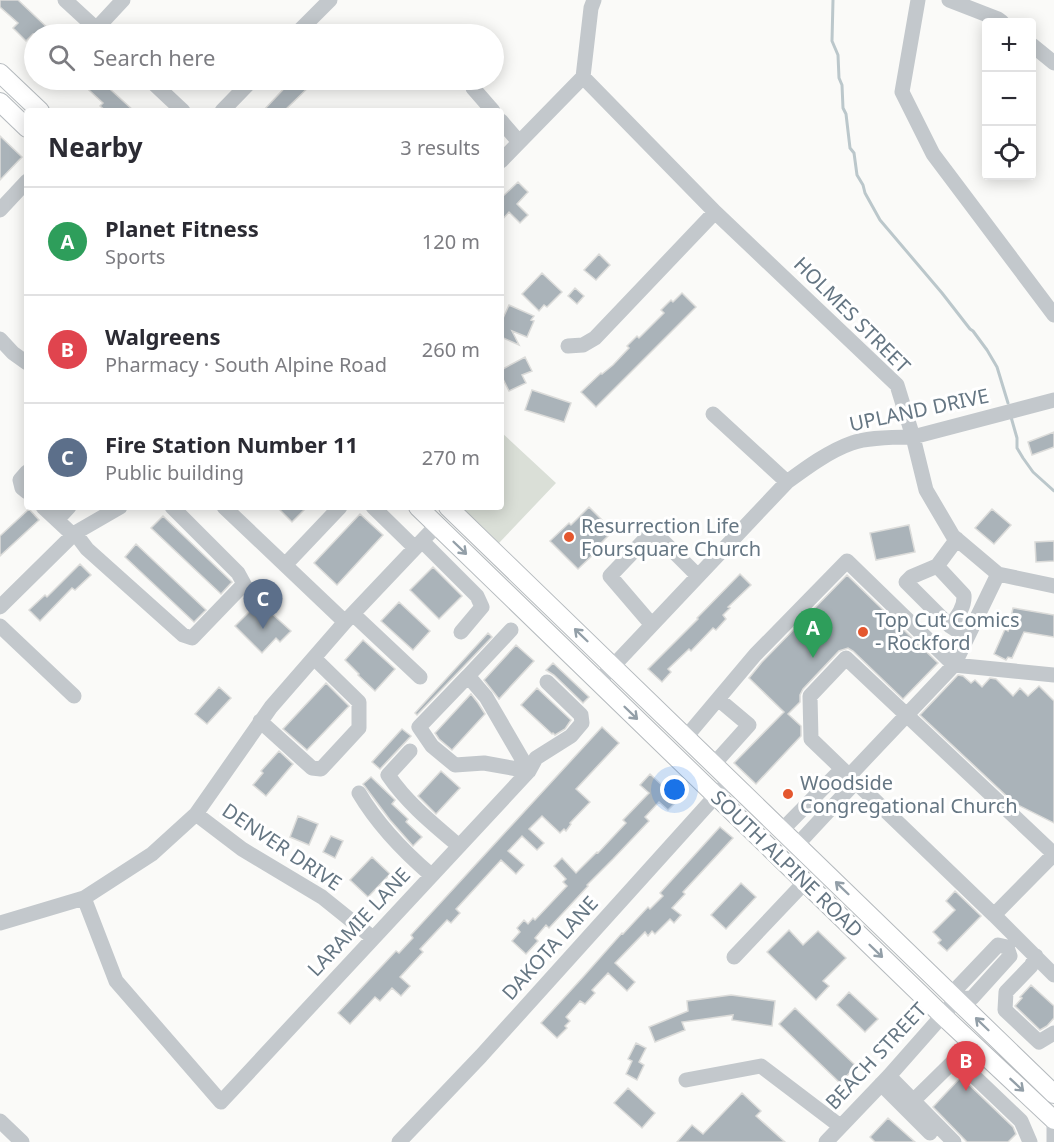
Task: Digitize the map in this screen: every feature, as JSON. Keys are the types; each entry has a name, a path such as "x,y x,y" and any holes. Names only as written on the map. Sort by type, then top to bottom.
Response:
{"main road":[{"path":"0,73 37,108"},
{"path":"0,102 24,125"},
{"name":"SOUTH ALPINE ROAD","path":"421,510 942,1015 1054,1120"},
{"name":"SOUTH ALPINE ROAD","path":"451,510 1054,1094"}],"street":[{"path":"65,0 90,24"},
{"path":"105,24 123,0"},
{"path":"306,24 330,0"},
{"path":"504,158 583,77 591,8 594,0"},
{"path":"918,0 902,92 933,154 1054,315"},
{"path":"949,0 995,18"},
{"path":"1036,48 1054,63"},
{"name":"HOLMES STREET","path":"583,77 716,212 897,385 926,490 953,536 998,574 1054,586"},
{"path":"161,90 180,108"},
{"path":"225,108 242,90"},
{"path":"475,90 490,108"},
{"path":"504,124 519,142"},
{"path":"0,209 24,184"},
{"path":"568,346 583,345 595,338 716,212"},
{"path":"0,339 24,361"},
{"name":"UPLAND DRIVE","path":"598,682 787,482 818,460 853,443 890,437 913,437 1054,400"},
{"path":"713,414 787,482"},
{"path":"24,475 20,480 24,490"},
{"path":"46,510 183,636 192,638 244,584 238,573 175,510"},
{"path":"57,520 66,510"},
{"path":"0,607 74,534 115,510"},
{"path":"227,510 285,565 420,677"},
{"path":"285,565 337,510"},
{"path":"377,510 477,596 482,607 461,632"},
{"path":"0,923 84,898 152,854 196,814 271,706 349,618 437,525"},
{"path":"652,625 610,576 653,531 698,576"},
{"path":"957,539 937,566 911,577 906,582 950,626 967,637"},
{"path":"686,737 755,656 847,561 954,665 1054,675"},
{"path":"937,566 964,595 965,600 959,614 950,626"},
{"path":"797,845 850,788 849,776 954,665 998,574"},
{"path":"0,626 74,696"},
{"path":"511,630 419,727 432,746 455,765 484,763 529,771"},
{"path":"260,721 312,768 321,769 359,728 359,702 314,658"},
{"path":"994,915 1054,854 846,658 810,696 811,739 994,915 1011,942 1035,956 1054,975"},
{"path":"468,676 486,697 529,771"},
{"name":"LARAMIE LANE","path":"84,898 116,981 221,1102 529,771 536,758 571,736 582,723 581,715 547,682"},
{"path":"714,764 749,725 718,699"},
{"path":"410,751 388,775 416,809 459,846"},
{"path":"782,830 836,775 849,776"},
{"name":"DAKOTA LANE","path":"399,1142 481,1056 730,780"},
{"path":"358,793 395,842 431,875"},
{"name":"DENVER DRIVE","path":"196,814 243,849 322,897 373,938"},
{"path":"734,957 805,882"},
{"path":"957,999 972,998 1010,956 1011,942"},
{"path":"1035,956 1031,966 1006,992 1005,1010 1039,1042 1054,1033"},
{"name":"BEACH STREET","path":"826,1142 957,999"},
{"path":"913,1101 972,1043"},
{"path":"956,1059 1021,1121 1030,1142"},
{"path":"686,1080 761,1066 840,1126"},
{"path":"885,1080 913,1101 954,1142"},
{"path":"885,1080 939,1142"},
{"path":"1054,1120 1054,1142"},
{"path":"0,1121 22,1142"}],"shaded area":[{"path":"504,435 556,483 499,543 465,510 504,510"}],"building":[{"path":"0,0 18,0 43,24 24,24 24,39 13,28 18,23 0,7"},
{"path":"89,90 111,90 131,108 102,108 100,106 103,103"},
{"path":"283,90 306,90 287,108 266,108"},
{"path":"0,136 22,157 0,180"},
{"path":"518,182 528,192 517,204 528,215 520,223 509,212 504,218 504,195"},
{"path":"599,254 610,265 596,280 584,270"},
{"path":"542,273 562,292 547,307 544,305 539,311 522,294"},
{"path":"575,288 584,296 577,304 568,296"},
{"path":"682,293 696,307 596,407 581,392 613,365 629,348 627,346 637,336 639,338 664,313 661,310"},
{"path":"509,305 534,316 527,337 512,331 519,345 504,338 504,316"},
{"path":"525,357 532,371 522,375 526,383 509,391 504,381 504,368"},
{"path":"532,390 571,403 564,422 525,410"},
{"path":"1054,432 1054,447 1032,455 1028,442"},
{"name":"Resurrection Life Foursquare Church","path":"589,507 613,531 578,569 550,541"},
{"path":"992,509 1011,525 994,544 975,528"},
{"path":"28,510 39,520 0,556 0,536"},
{"path":"280,510 304,510 292,522"},
{"path":"360,514 383,535 337,585 314,563"},
{"path":"163,516 232,582 221,594 151,528"},
{"path":"909,525 915,552 876,560 870,533"},
{"path":"1054,541 1054,561 1036,562 1035,542"},
{"path":"136,544 206,610 194,622 125,557"},
{"path":"80,564 91,575 75,590 72,588 40,621 29,610 45,595 47,597"},
{"path":"433,567 462,596 439,619 410,590"},
{"path":"740,574 751,585 728,607 730,608 723,615 726,619 716,630 713,628 691,651 689,649 668,669 671,672 662,682 648,669"},
{"path":"847,575 938,663 903,699 853,651 848,648 839,651 803,689 800,702 788,714 801,726 801,736 756,784 734,763 784,712 749,678"},
{"path":"259,602 291,631 280,642 276,638 262,653 235,626"},
{"path":"399,602 430,631 413,650 381,621"},
{"path":"1013,608 1054,615 1054,637 1024,632 1012,658 1008,657 1006,660 994,654 1005,629 1008,631"},
{"path":"488,633 492,637 417,715 415,713"},
{"path":"363,640 395,669 375,691 345,660"},
{"path":"516,645 534,661 499,699 484,680"},
{"path":"553,663 589,697 583,703 546,670"},
{"path":"958,675 971,683 975,680 982,687 990,678 996,679 1013,696 1020,688 1028,696 1039,686 1054,701 1054,823 1014,803 920,715"},
{"path":"326,683 349,706 307,750 283,729"},
{"path":"219,687 231,698 207,724 195,714"},
{"path":"537,688 571,720 565,729 555,735 521,705"},
{"path":"471,694 485,714 452,750 435,733"},
{"path":"602,727 619,743 576,789 590,802 570,823 566,831 564,829 560,833 542,816 529,829 544,843 537,850 522,836 508,851 524,865 516,874 501,860 456,909 460,913 451,923 447,920 420,949 423,952 400,977 410,986 401,996 392,988 380,1001 375,997 350,1024 338,1013 396,951 399,953 413,938 411,935"},
{"path":"402,729 411,736 380,769 372,762"},
{"path":"279,751 293,764 266,796 253,785 263,773 261,771"},
{"path":"441,771 460,788 436,814 418,796"},
{"path":"650,774 678,800 668,810 659,802 645,817 649,821 549,928 546,925 535,938 538,941 526,954 512,941 520,932 517,928 524,920 528,924 533,918 535,920 567,886 563,882 566,879 554,866 562,858 576,873 598,853 626,823 623,820 649,793 640,785"},
{"path":"371,777 395,800 392,804 422,837 413,846 363,784"},
{"path":"298,816 318,824 309,845 290,837"},
{"path":"720,827 733,838 683,892 685,894 672,908 681,915 674,923 670,919 655,934 652,931 648,936 645,932 615,963 635,982 627,991 608,973 592,990 595,993 585,1004 580,1001 566,1017 570,1021 565,1026 567,1028 557,1038 541,1023 622,933 648,907 650,909 663,896 660,893"},
{"path":"331,836 343,841 335,858 323,852"},
{"path":"372,857 390,874 368,897 350,880"},
{"path":"741,883 756,897 726,929 711,915"},
{"path":"955,891 981,916 947,951 938,943 941,940 933,932 955,910 946,901"},
{"path":"789,930 803,945 818,931 846,958 823,981 829,986 816,1000 767,952"},
{"path":"1031,985 1054,1006 1054,1018 1040,1030 1015,1006"},
{"path":"849,992 878,1019 865,1032 837,1005"},
{"path":"731,995 775,1001 772,1026 732,1020 733,1015 682,1022 685,1030 655,1042 649,1027 688,1011 687,1001"},
{"path":"795,1008 856,1066 840,1083 779,1024"},
{"path":"636,1043 646,1048 639,1062 644,1065 637,1080 626,1074 632,1061 628,1059"},
{"path":"961,1077 1013,1127 1016,1134 1008,1142 967,1142 933,1107"},
{"path":"628,1088 655,1113 642,1128 614,1103"},
{"path":"742,1093 761,1111 756,1116 785,1142 677,1142 692,1125 703,1134"},
{"path":"888,1118 915,1142 875,1142 870,1137"}],"waterway":[{"path":"833,0 832,41 838,55 843,108 857,175 880,220 987,350 997,367 1008,403"},
{"path":"1011,417 1017,438 1017,448 1033,472 1054,491"}],"place":[{"name":"Resurrection Life Foursquare Church","path":"569,537"},
{"name":"Fire Station Number 11","path":"263,629"},
{"name":"Top Cut Comics - Rockford","path":"863,632"},
{"name":"Planet Fitness","path":"813,658"},
{"name":"Woodside Congregational Church","path":"788,794"},
{"name":"Walgreens","path":"966,1091"}]}
